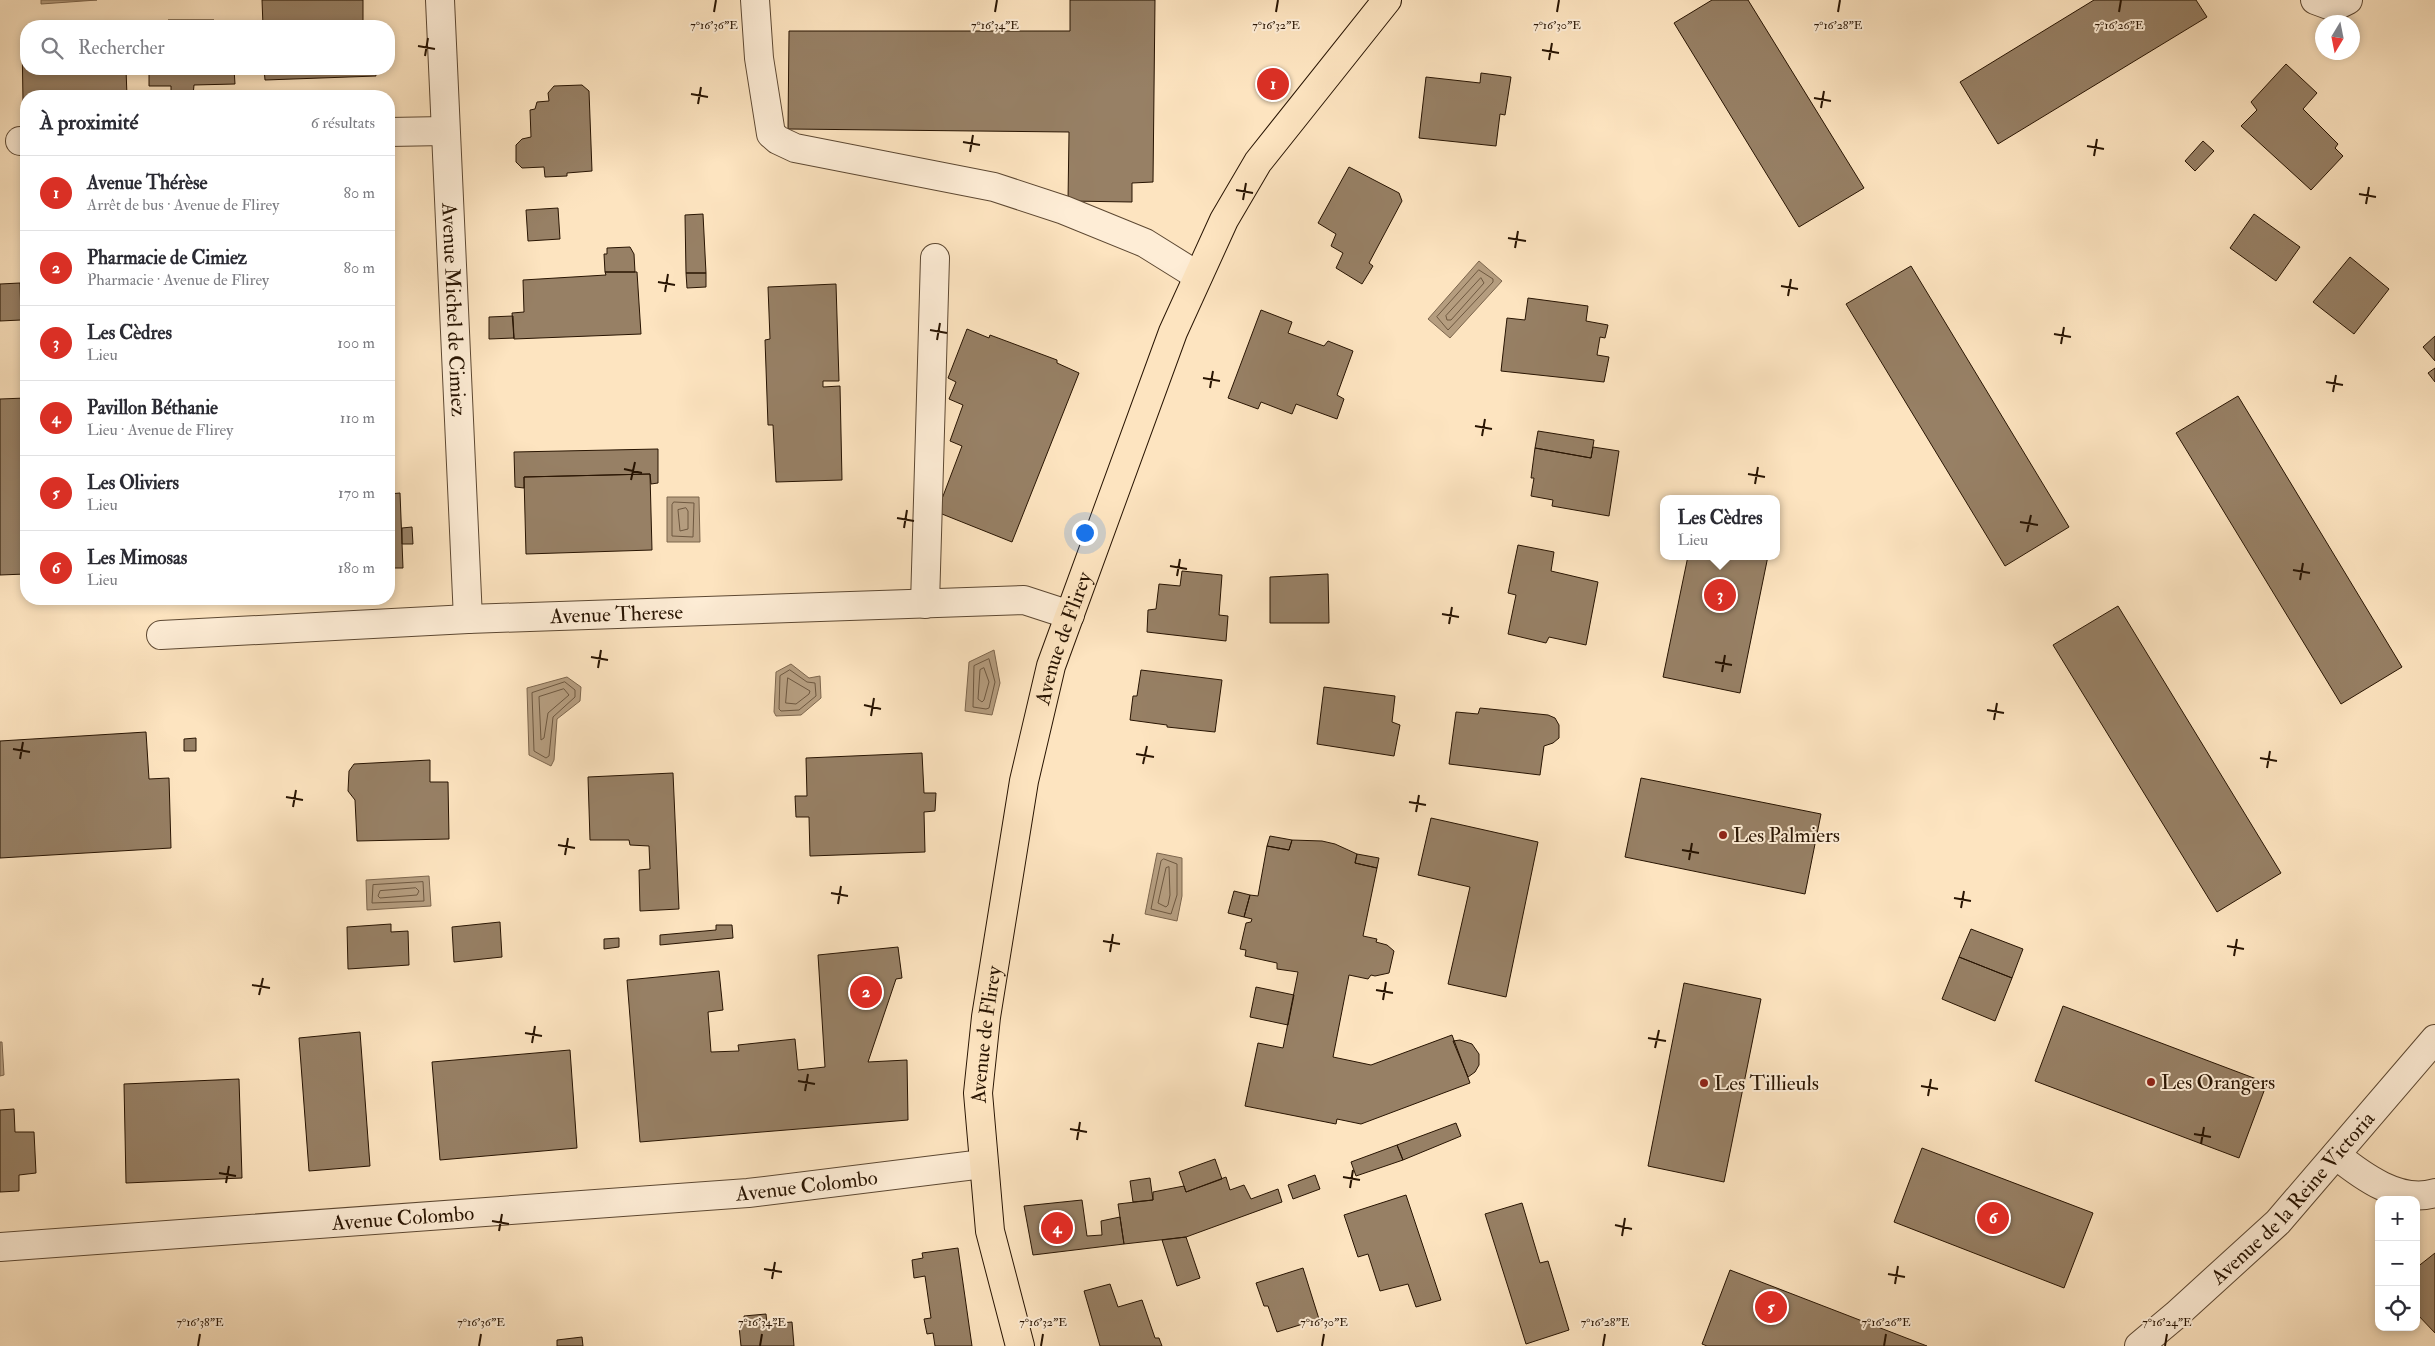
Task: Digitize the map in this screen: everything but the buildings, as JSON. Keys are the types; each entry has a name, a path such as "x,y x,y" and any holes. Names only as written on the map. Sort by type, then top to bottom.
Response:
{"main road":[{"name":"Avenue de Flirey","path":"1020,1346 990,1231 978,1093 986,1017 1024,781 1051,666 1173,332 1224,220 1258,162 1387,0"}],"street":[{"name":"Avenue Michel de Cimiez","path":"440,0 468,619"},
{"path":"755,0 759,58 771,134 778,140 795,148 994,187 1064,210 1145,244 1198,276"},
{"path":"2314,0 2334,7 2348,0"},
{"path":"395,132 446,131"},
{"path":"925,604 935,258"},
{"name":"Avenue Therese","path":"161,635 468,619 1024,600 1070,615"},
{"name":"Avenue de la Reine Victoria","path":"2138,1346 2176,1315 2278,1222 2435,1039"},
{"path":"2336,1155 2358,1172 2395,1191 2427,1195 2435,1192"},
{"name":"Avenue Colombo","path":"0,1247 748,1193 983,1164"}],"water":[{"path":"41,0 97,0 41,4"},
{"path":"1479,261 1502,281 1450,338 1428,319"},
{"path":"667,497 699,497 700,542 667,542"},
{"path":"994,650 1000,683 992,715 965,711 969,662"},
{"path":"791,664 809,678 820,676 821,698 801,715 776,716 774,712 776,672"},
{"path":"567,677 581,687 580,701 557,719 554,760 551,766 529,755 527,688"},
{"path":"1157,853 1182,858 1182,896 1177,921 1145,914"},
{"path":"429,876 431,906 367,910 366,880"},
{"path":"0,1042 2,1042 4,1075 0,1076"}],"place":[{"name":"Avenue Thérèse","path":"1273,84"},
{"name":"Les Cèdres","path":"1720,595"},
{"name":"Les Palmiers","path":"1723,835"},
{"name":"Pharmacie de Cimiez","path":"866,992"},
{"name":"Les Orangers","path":"2151,1082"},
{"name":"Les Tillieuls","path":"1704,1083"},
{"name":"Les Mimosas","path":"1993,1218"},
{"name":"Pavillon Béthanie","path":"1057,1228"},
{"name":"Les Oliviers","path":"1771,1307"}]}
